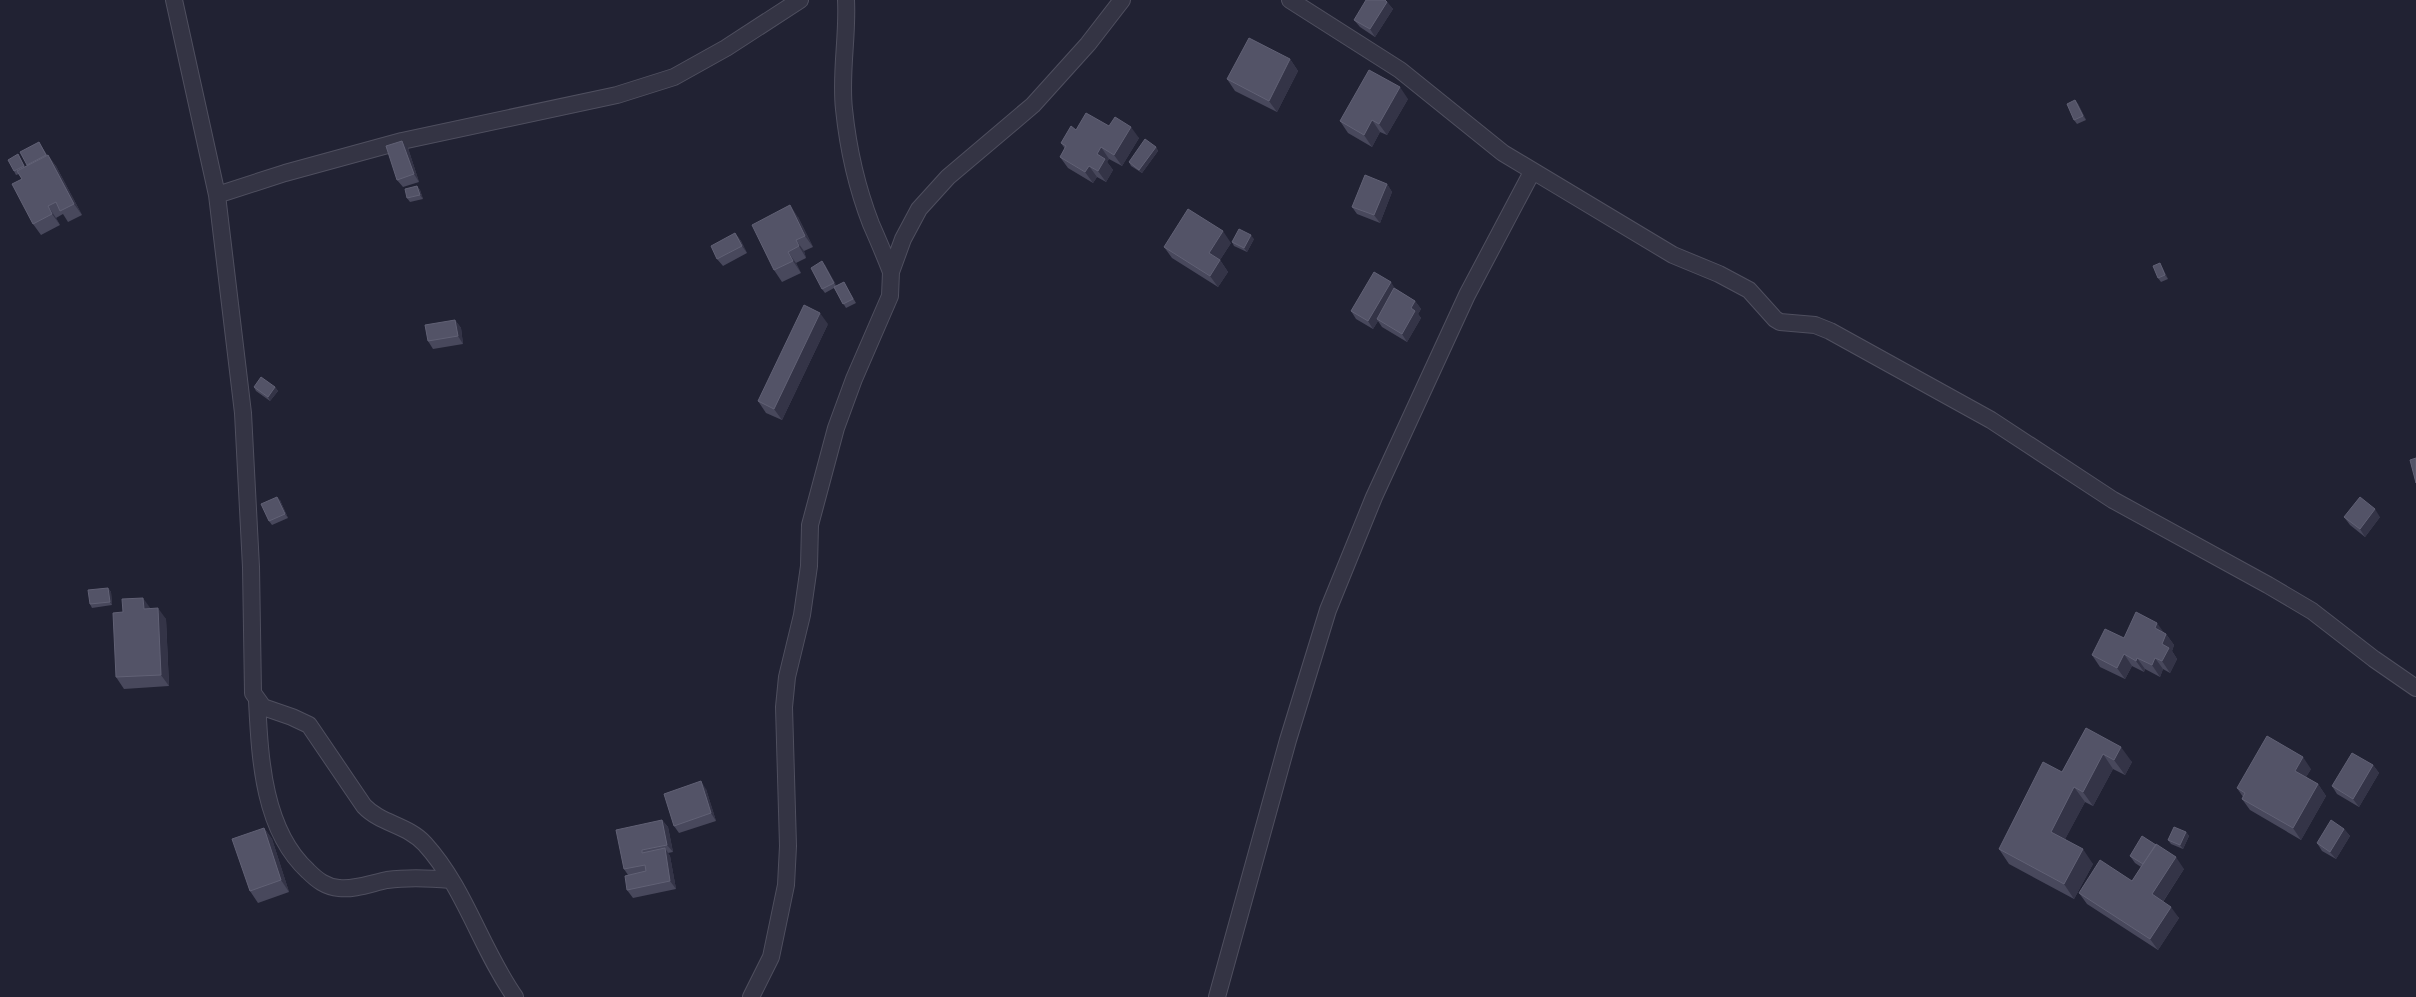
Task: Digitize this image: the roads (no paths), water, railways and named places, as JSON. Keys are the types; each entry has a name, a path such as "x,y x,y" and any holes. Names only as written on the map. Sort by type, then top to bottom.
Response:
{"street":[{"path":"174,0 217,195 243,413 251,567 254,693 257,701 265,774 274,820 285,844 298,863 314,877 328,886 340,888 417,877 451,880"},
{"path":"217,195 285,173 402,141 617,95 674,77 726,48 800,0"},
{"path":"846,0 847,24 842,82 844,110 855,173 864,203 891,272"},
{"path":"751,997 771,957 786,885 788,846 784,707 787,677 802,615 809,566 810,525 836,428 854,379 890,296 891,272 903,239 919,209 948,177 1033,105 1088,44 1122,0"},
{"path":"1290,0 1400,70 1503,153 1532,172 1673,255 1719,274 1742,286 1761,302 1775,319 1780,322 1815,325 1830,331 1991,420 2113,500 2268,585 2312,611 2374,659 2416,688"},
{"path":"1217,997 1286,748 1328,610 1374,497 1464,302 1532,172"},
{"path":"257,701 269,710 292,717 309,725 364,806 373,816 418,836 451,880 515,997"}]}
